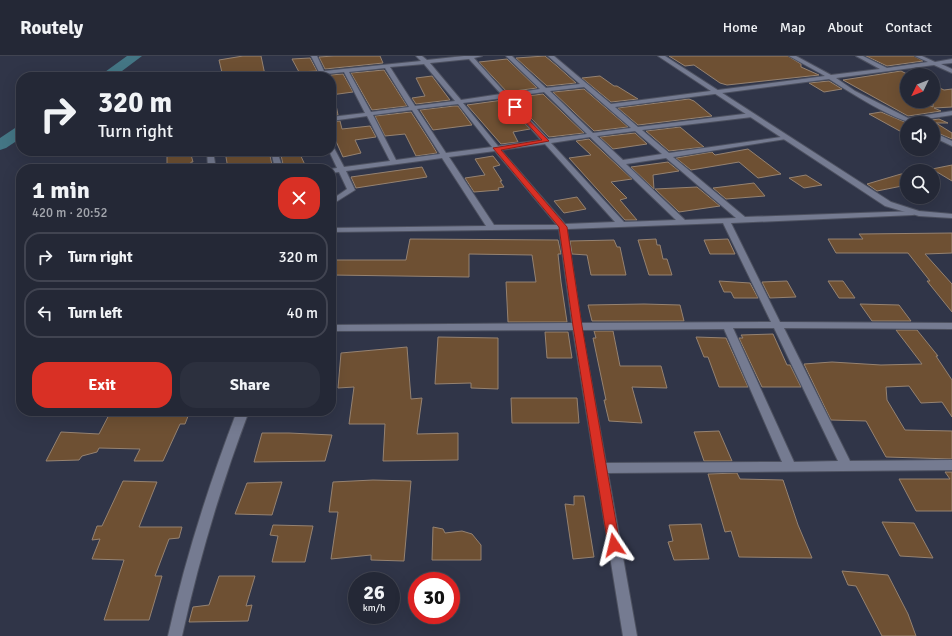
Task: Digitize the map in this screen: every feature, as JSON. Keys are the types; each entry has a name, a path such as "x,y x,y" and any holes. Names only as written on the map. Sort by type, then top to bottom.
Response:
{"street":[{"path":"314,56 322,72"},
{"path":"418,56 434,69 496,148 563,227 577,326 630,636"},
{"path":"330,72 479,56"},
{"path":"509,56 683,222"},
{"path":"551,56 743,220"},
{"path":"661,56 888,204 913,213 939,217 952,216"},
{"path":"792,56 830,77 853,92 900,116"},
{"path":"859,56 887,70"},
{"path":"918,56 952,71"},
{"path":"470,57 621,224"},
{"path":"610,106 952,61"},
{"path":"386,66 491,227"},
{"path":"346,70 394,162"},
{"path":"336,118 586,85"},
{"path":"936,116 952,113"},
{"path":"336,170 546,141 752,115"},
{"path":"620,163 786,137"},
{"path":"940,138 952,144"},
{"path":"335,156 350,190 336,200"},
{"path":"336,230 563,227 913,213"},
{"path":"726,220 846,466"},
{"path":"727,325 790,466"},
{"path":"336,328 727,325 952,326"},
{"path":"175,636 183,596 221,467 241,416"},
{"path":"601,468 952,465"}],"building":[{"path":"243,56 261,56 264,72 222,72 219,60"},
{"path":"380,56 383,63 325,69 319,57"},
{"path":"545,56 576,83 547,86 516,58"},
{"path":"669,56 788,56 801,64 801,67 819,75 727,85 720,83 694,65 685,66"},
{"path":"866,56 914,56 923,61 887,66"},
{"path":"310,58 317,71 299,72 292,59"},
{"path":"507,59 537,88 507,92 479,62"},
{"path":"384,70 407,106 372,110 351,73"},
{"path":"900,71 900,108 934,108 941,111 908,116 843,80"},
{"path":"343,74 353,92 336,94 336,75"},
{"path":"432,76 450,100 416,104 412,98 425,96 416,78"},
{"path":"600,76 614,86 617,86 638,99 611,102 582,78"},
{"path":"829,81 842,89 824,92 809,83"},
{"path":"940,88 944,90 952,89 952,107 940,108"},
{"path":"584,89 628,127 594,131 553,92"},
{"path":"543,94 584,133 549,137 512,98"},
{"path":"689,99 694,101 712,116 638,125 618,108"},
{"path":"503,100 530,129 513,132 518,142 501,144 467,105"},
{"path":"458,106 472,125 433,130 420,110"},
{"path":"411,112 437,153 416,156 405,134 385,136 375,116"},
{"path":"881,112 900,120 900,131 869,114"},
{"path":"940,119 948,123 940,123"},
{"path":"336,121 340,121 342,129 370,126 376,137 355,140 361,153 343,157 336,141"},
{"path":"940,126 952,133 952,139 940,134"},
{"path":"680,127 704,147 669,151 646,131"},
{"path":"635,133 647,144 613,149 600,137"},
{"path":"589,139 632,179 611,182 627,198 620,200 637,220 625,220 569,158 591,155 576,141"},
{"path":"748,149 781,174 758,178 739,162 691,170 676,158 712,152 715,155"},
{"path":"167,156 191,156 193,162 191,162 191,164 167,164"},
{"path":"226,156 270,156 272,164 227,164"},
{"path":"281,156 301,156 305,164 283,164"},
{"path":"493,156 500,165 493,167 504,187 498,188 499,190 474,192 465,178 485,175 475,159"},
{"path":"668,162 679,171 653,175 654,189 631,167"},
{"path":"952,165 952,181 940,174 940,167"},
{"path":"422,167 427,177 356,188 351,177"},
{"path":"900,174 900,186 877,191 867,184"},
{"path":"806,175 822,185 804,188 789,178"},
{"path":"754,183 765,196 726,199 713,188"},
{"path":"697,187 720,206 679,212 655,189"},
{"path":"577,197 586,209 564,213 554,201"},
{"path":"952,233 952,253 925,254 952,284 952,312 927,281 930,281 908,253 836,253 828,239 863,239 859,234"},
{"path":"410,239 558,240 561,254 558,254 561,282 567,322 508,322 506,282 536,282 532,255 469,254 469,277 336,275 336,260 406,260"},
{"path":"656,239 657,245 660,245 663,259 667,259 672,275 649,275 638,240"},
{"path":"728,239 735,254 710,254 704,240"},
{"path":"614,240 617,247 620,247 626,275 591,275 587,255 572,254 570,241"},
{"path":"719,281 750,283 758,298 734,298 731,292 724,292"},
{"path":"787,281 796,297 770,298 762,282"},
{"path":"828,281 843,281 855,298 839,298"},
{"path":"860,304 899,305 911,321 872,321"},
{"path":"588,305 680,305 684,321 592,321"},
{"path":"896,330 917,330 938,356 936,356 952,380 952,417 942,402 921,403 909,386 886,387 887,400 905,430 952,431 952,459 886,457 866,421 831,420 804,364 832,362 881,365 922,364"},
{"path":"594,331 613,331 620,366 661,366 667,388 632,387 642,423 609,421 593,338 596,338"},
{"path":"545,332 568,332 572,358 547,358"},
{"path":"773,334 787,365 790,365 801,387 762,387 739,338 743,338 741,335"},
{"path":"438,337 498,338 498,389 471,388 471,383 435,384"},
{"path":"696,337 726,338 748,387 719,387 708,357 704,357"},
{"path":"407,347 411,399 422,398 417,434 458,433 458,460 383,461 385,424 349,424 354,387 338,388 341,353"},
{"path":"511,398 577,398 579,423 512,423"},
{"path":"108,416 188,416 185,424 180,424 163,461 134,461 140,449 99,448 97,452 82,456 79,460 46,461 61,432 99,434"},
{"path":"719,431 732,461 704,461 694,432"},
{"path":"262,433 332,435 325,461 254,462"},
{"path":"945,472 952,472 952,511 916,511 899,479 950,479"},
{"path":"737,473 740,479 783,480 798,525 812,558 739,557 731,531 725,532 708,474"},
{"path":"373,480 411,481 404,561 371,560 371,555 331,559 338,512 329,512 333,482"},
{"path":"123,481 157,482 139,527 182,527 179,538 169,539 155,576 162,576 149,620 104,620 124,560 92,559 100,539 92,540 97,526 102,526"},
{"path":"282,482 272,515 235,514 247,483"},
{"path":"574,496 584,496 594,557 573,559 565,504 574,505"},
{"path":"882,522 914,523 933,558 900,556"},
{"path":"701,524 709,559 674,560 668,542 673,541 669,525"},
{"path":"273,525 313,526 305,562 272,562 278,536 270,535"},
{"path":"433,527 443,529 445,533 462,531 472,534 481,545 481,560 432,560"},
{"path":"842,571 888,575 908,614 916,636 882,636 856,586 848,585"},
{"path":"219,576 255,576 246,606 252,605 248,621 189,622 193,607 209,605"}],"waterway":[{"path":"112,72 136,56"},
{"path":"0,145 16,134"}],"route":[{"path":"515,107 546,141 496,148 563,227 577,326 614,545"}]}
